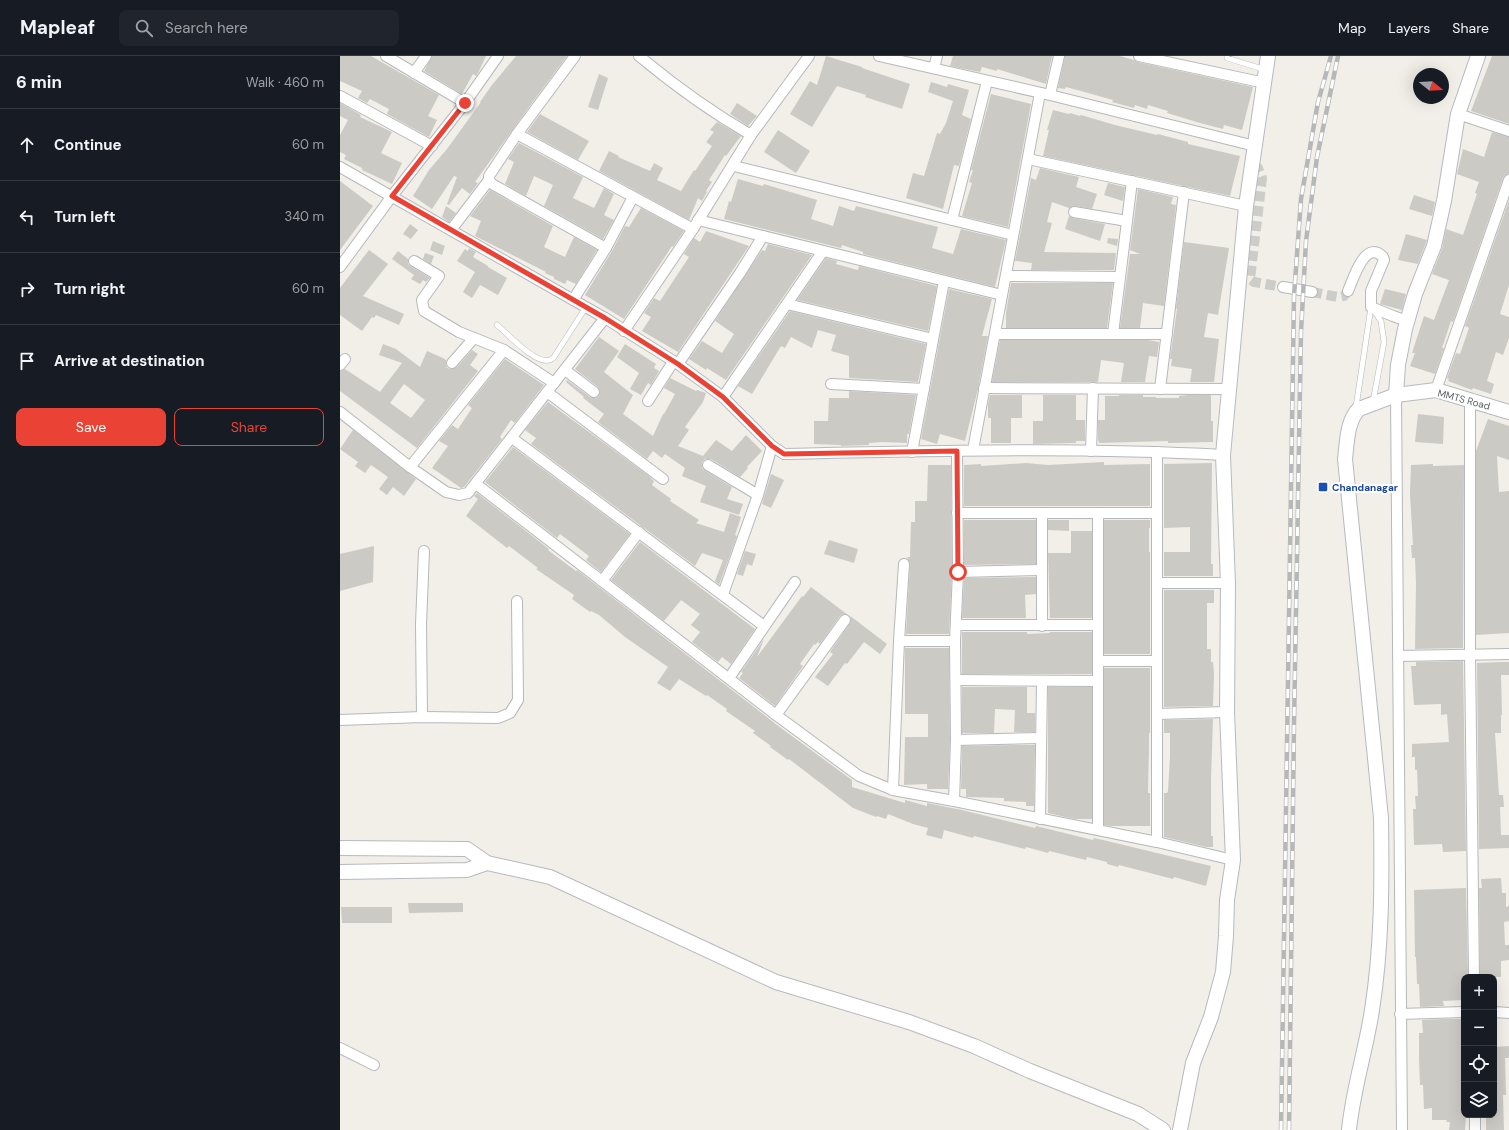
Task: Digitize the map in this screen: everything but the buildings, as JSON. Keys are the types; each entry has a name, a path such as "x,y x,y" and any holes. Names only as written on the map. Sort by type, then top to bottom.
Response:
{"street":[{"path":"386,56 465,103"},
{"path":"414,73 426,56"},
{"path":"340,267 392,196 465,103 498,56"},
{"path":"451,230 489,180 489,176 517,134 576,56"},
{"path":"639,56 695,100 751,135"},
{"path":"624,331 734,166 751,135 809,56"},
{"path":"879,56 1050,95 1256,146"},
{"path":"934,68 937,56"},
{"path":"1050,95 1059,56"},
{"path":"1139,56 1266,77"},
{"path":"1180,1130 1194,1063 1211,1016 1222,972 1226,936 1227,900 1233,860 1227,712 1228,583 1223,455 1246,206 1268,56"},
{"path":"1402,1130 1396,395 1398,365 1407,321 1415,294 1434,246 1444,201 1458,114 1478,56"},
{"path":"952,220 987,81"},
{"path":"973,450 1040,93"},
{"path":"340,96 432,146"},
{"path":"1458,114 1509,131"},
{"path":"517,134 693,229"},
{"path":"1028,159 1246,206"},
{"path":"734,166 1013,235"},
{"path":"340,167 605,318 676,363 723,397 772,446 784,454 973,450 1157,452 1223,455"},
{"path":"489,180 492,184 606,248"},
{"path":"1436,390 1509,180"},
{"path":"1113,334 1132,181"},
{"path":"1160,389 1184,192"},
{"path":"573,300 606,248 633,196"},
{"path":"1074,212 1127,221"},
{"path":"698,220 1002,295"},
{"path":"648,401 740,273 763,236"},
{"path":"723,397 823,251"},
{"path":"1348,291 1358,268 1366,256 1375,253 1382,256 1384,260 1370,291 1371,307 1407,321"},
{"path":"414,261 439,276 422,300 424,311 459,332 504,350 554,384"},
{"path":"1006,276 1120,276"},
{"path":"912,452 944,281"},
{"path":"1283,287 1312,292"},
{"path":"787,304 933,339"},
{"path":"340,412 410,467 446,492 459,496 468,493 605,318"},
{"path":"995,334 1167,334"},
{"path":"452,363 474,338"},
{"path":"410,467 504,350"},
{"path":"564,370 594,392"},
{"path":"831,384 924,389"},
{"path":"984,388 1228,390"},
{"path":"1091,451 1093,388"},
{"name":"MMTS Road","path":"1354,414 1359,409 1396,395 1436,390 1509,412"},
{"path":"547,392 663,479"},
{"path":"1470,400 1470,655 1474,974"},
{"path":"1349,1130 1351,1106 1372,1012 1378,970 1382,854 1381,818 1345,459 1354,414"},
{"path":"512,438 764,626"},
{"path":"723,594 758,495 772,446"},
{"path":"954,800 956,740 955,641 958,572 957,451"},
{"path":"1157,452 1157,842"},
{"path":"708,465 758,495"},
{"path":"476,484 776,715 859,776 893,790 954,800 1157,842 1233,860"},
{"path":"957,513 1157,514"},
{"path":"1042,513 1042,626"},
{"path":"1098,513 1098,830"},
{"path":"602,581 639,532"},
{"path":"422,717 421,624 424,551"},
{"path":"893,790 899,641 904,564"},
{"path":"958,572 1042,570"},
{"path":"729,678 795,582"},
{"path":"1157,583 1228,583"},
{"path":"340,720 422,717 498,718 510,713 518,700 517,601"},
{"path":"776,715 845,620"},
{"path":"956,625 1098,625"},
{"path":"899,641 955,641"},
{"path":"1398,656 1509,654"},
{"path":"1098,661 1157,661"},
{"path":"956,680 1042,682 1098,681"},
{"path":"1040,819 1042,682"},
{"path":"1157,714 1227,712"},
{"path":"956,740 1041,738"},
{"path":"1381,818 1399,814"},
{"path":"340,848 467,849 487,863 550,877 776,982 909,1022 967,1044 1138,1114 1163,1130"},
{"path":"1382,854 1399,851"},
{"path":"340,872 467,870 487,863"},
{"path":"1400,1014 1461,1012"},
{"path":"1497,1012 1509,1013"},
{"path":"340,1048 374,1065"},
{"path":"1475,1118 1475,1130"}],"lane":[{"path":"1227,56 1227,58 1266,77"},
{"path":"497,325 533,357 549,360 554,356 586,307"},
{"path":"1371,307 1380,321 1384,342 1372,405"},
{"path":"1354,414 1371,307"}],"tunnel":[{"path":"1253,165 1258,168 1262,178 1250,279 1254,282 1283,287"},
{"path":"1312,292 1338,297 1344,296 1348,291"}],"railway":[{"path":"1281,1130 1294,296 1301,199 1318,102 1331,56"},
{"path":"1289,1130 1301,332 1306,241 1317,157 1338,56"}],"place":[{"name":"Chandanagar","path":"1323,487"}],"route":[{"path":"465,103 392,196 605,318 678,364 723,397 772,446 784,454 957,451 958,572"}]}
